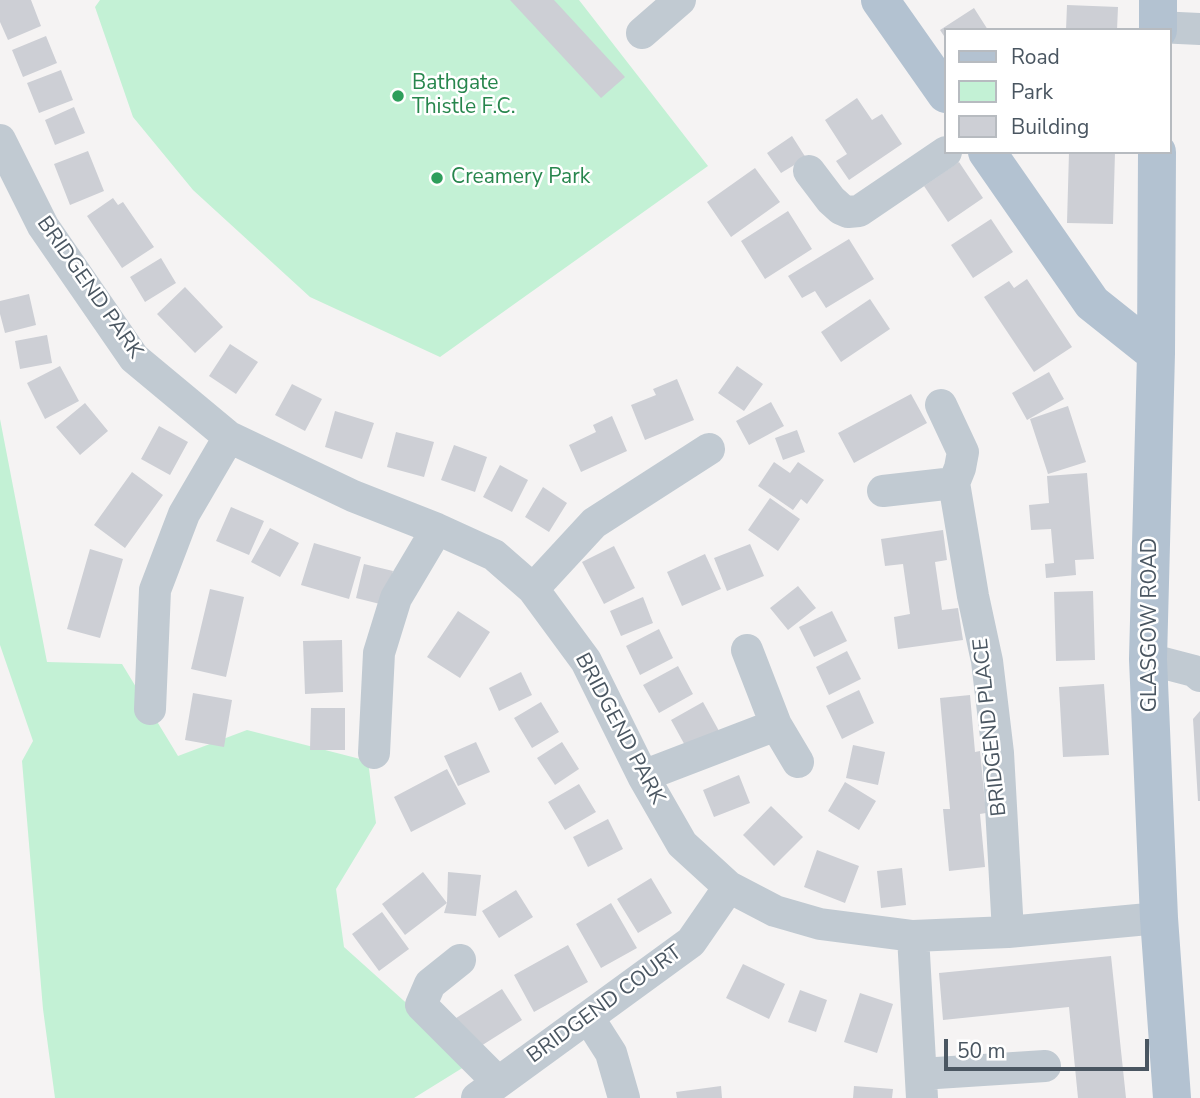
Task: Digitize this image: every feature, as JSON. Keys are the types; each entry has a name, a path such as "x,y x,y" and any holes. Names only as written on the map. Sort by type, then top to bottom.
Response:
{"main road":[{"path":"880,0 944,91"},
{"path":"988,154 1092,303 1156,354"},
{"name":"GLASGOW ROAD","path":"1157,154 1156,354 1148,659 1159,918 1172,1098"}],"street":[{"path":"642,33 680,0"},
{"path":"1158,19 1200,29"},
{"name":"BRIDGEND PARK","path":"0,140 43,226 134,358 229,438 353,496 494,555 533,589 586,661 643,776 682,844 729,887 775,911 820,924 913,936 1008,932 1159,918"},
{"path":"809,171 841,209 848,212 859,211 944,153"},
{"name":"BRIDGEND PLACE","path":"942,405 963,452 954,483 987,661 998,753 1008,932"},
{"path":"150,709 155,590 184,514 229,438"},
{"path":"533,589 594,523 709,449"},
{"path":"883,491 954,483"},
{"path":"374,753 379,653 396,598 437,529"},
{"path":"747,650 776,725 798,762"},
{"path":"1148,659 1194,671 1200,676"},
{"path":"643,776 776,725"},
{"name":"BRIDGEND COURT","path":"460,960 430,984 421,1005 487,1090 691,942 729,887"},
{"path":"913,936 922,1086 1045,1066"},
{"path":"588,1017 611,1053 624,1098"}],"green space":[{"name":"Creamery Park","path":"100,0 579,0 708,166 440,357 310,297 193,190 133,117 95,7"},
{"path":"0,419 47,662 122,664 178,756 247,730 368,761 376,823 336,889 344,947 472,1062 414,1098 55,1098 43,1009 22,761 33,741 0,645"}],"building":[{"path":"0,0 31,0 41,26 8,40 0,22"},
{"path":"510,0 554,0 625,77 601,98"},
{"path":"1067,5 1118,7 1117,28 1066,28"},
{"path":"974,8 987,28 944,28 944,36 940,30"},
{"path":"46,36 57,63 23,77 12,50"},
{"path":"61,70 73,100 39,113 27,83"},
{"path":"857,98 872,120 882,114 902,144 849,180 836,161 847,154 825,120"},
{"path":"74,107 85,133 55,145 45,120"},
{"path":"792,136 806,158 781,173 767,153"},
{"path":"88,151 104,191 70,205 54,164"},
{"path":"1069,154 1115,154 1113,224 1067,223"},
{"path":"959,162 983,198 948,222 924,186"},
{"path":"755,168 780,202 731,237 707,202"},
{"path":"113,198 118,205 123,202 154,247 122,268 87,216"},
{"path":"788,211 812,249 765,279 741,241"},
{"path":"991,219 1013,252 973,278 951,245"},
{"path":"849,239 874,279 826,308 815,291 802,298 788,276"},
{"path":"161,258 176,283 145,302 130,277"},
{"path":"1027,279 1072,347 1034,372 984,297 1009,281 1014,288"},
{"path":"185,287 223,327 195,353 157,314"},
{"path":"29,294 36,325 5,333 0,301"},
{"path":"870,299 890,329 841,362 821,332"},
{"path":"47,335 52,363 20,369 15,341"},
{"path":"230,344 258,362 236,394 209,376"},
{"path":"60,366 79,401 45,419 27,383"},
{"path":"737,366 763,384 744,411 718,393"},
{"path":"1049,372 1064,399 1027,420 1012,393"},
{"path":"677,379 694,420 645,440 631,405 656,395 653,389"},
{"path":"292,384 322,399 305,431 275,415"},
{"path":"911,394 927,423 854,463 838,433"},
{"path":"771,402 784,426 749,445 736,421"},
{"path":"85,403 108,431 80,455 56,427"},
{"path":"1068,406 1086,462 1048,474 1030,419"},
{"path":"335,411 374,423 362,459 325,447"},
{"path":"612,416 627,451 581,472 569,445 596,432 593,425"},
{"path":"159,426 188,442 170,475 141,459"},
{"path":"797,430 805,452 783,460 775,438"},
{"path":"396,432 434,442 424,477 387,467"},
{"path":"454,445 487,457 475,492 441,480"},
{"path":"774,462 790,473 798,462 824,480 807,504 801,499 793,510 758,486"},
{"path":"500,465 528,480 512,512 483,497"},
{"path":"132,472 163,495 125,548 94,525"},
{"path":"1087,473 1094,559 1075,560 1076,575 1046,578 1045,564 1054,563 1051,529 1031,530 1029,505 1049,503 1047,476"},
{"path":"543,487 567,503 549,532 525,517"},
{"path":"770,498 800,519 778,551 748,530"},
{"path":"231,507 264,521 249,555 216,541"},
{"path":"270,528 299,543 280,577 251,562"},
{"path":"943,530 947,560 935,562 942,610 958,608 963,640 898,649 894,617 910,614 903,564 885,566 881,539"},
{"path":"314,543 361,557 349,599 301,585"},
{"path":"750,544 764,576 727,591 714,558"},
{"path":"614,546 635,588 604,604 582,562"},
{"path":"90,549 123,559 100,638 67,629"},
{"path":"705,554 721,589 682,606 667,572"},
{"path":"364,564 393,571 384,605 356,598"},
{"path":"798,586 816,608 788,630 770,608"},
{"path":"210,589 244,597 226,677 191,669"},
{"path":"1093,591 1095,660 1056,661 1054,592"},
{"path":"643,597 653,623 621,636 610,611"},
{"path":"458,611 490,632 460,678 427,657"},
{"path":"832,611 847,641 814,657 799,627"},
{"path":"659,629 673,658 640,675 626,646"},
{"path":"342,640 343,692 305,694 303,641"},
{"path":"847,651 861,679 829,695 816,667"},
{"path":"678,666 693,694 659,713 643,685"},
{"path":"521,672 532,695 499,711 489,688"},
{"path":"1104,684 1109,755 1063,757 1059,687"},
{"path":"859,690 874,723 842,739 826,706"},
{"path":"193,693 232,700 224,747 185,740"},
{"path":"970,695 975,752 980,751 986,813 980,814 985,867 949,871 943,809 950,809 940,698"},
{"path":"541,702 559,732 532,748 514,718"},
{"path":"703,702 719,731 687,749 671,720"},
{"path":"311,708 345,708 345,750 310,750"},
{"path":"1200,711 1200,801 1198,801 1193,719"},
{"path":"476,742 490,772 458,786 444,756"},
{"path":"562,742 579,769 555,785 537,758"},
{"path":"853,745 885,752 878,785 846,778"},
{"path":"447,769 466,804 411,832 394,797"},
{"path":"739,775 750,803 714,817 703,790"},
{"path":"845,782 876,801 859,830 828,811"},
{"path":"579,784 596,812 565,830 548,802"},
{"path":"771,806 803,837 774,866 743,835"},
{"path":"608,819 623,849 588,867 573,837"},
{"path":"817,850 859,866 845,903 804,887"},
{"path":"902,868 906,905 881,908 877,871"},
{"path":"423,872 447,903 405,935 382,904"},
{"path":"448,872 481,875 476,916 444,913"},
{"path":"651,878 672,913 638,933 617,899"},
{"path":"516,890 533,917 499,938 482,911"},
{"path":"611,903 637,948 601,968 576,924"},
{"path":"382,912 409,949 379,971 352,934"},
{"path":"568,945 588,982 534,1012 514,975"},
{"path":"1111,956 1126,1098 1078,1098 1069,1007 943,1020 939,973"},
{"path":"743,964 785,984 769,1019 726,998"},
{"path":"502,989 522,1020 473,1051 453,1020"},
{"path":"800,990 827,1000 816,1032 788,1022"},
{"path":"860,993 893,1004 877,1053 844,1042"},
{"path":"721,1086 722,1098 677,1098 676,1092"},
{"path":"854,1086 893,1089 892,1098 853,1098"}],"place":[{"name":"Bathgate Thistle F.C.","path":"398,96"},
{"name":"Creamery Park","path":"437,178"}]}
